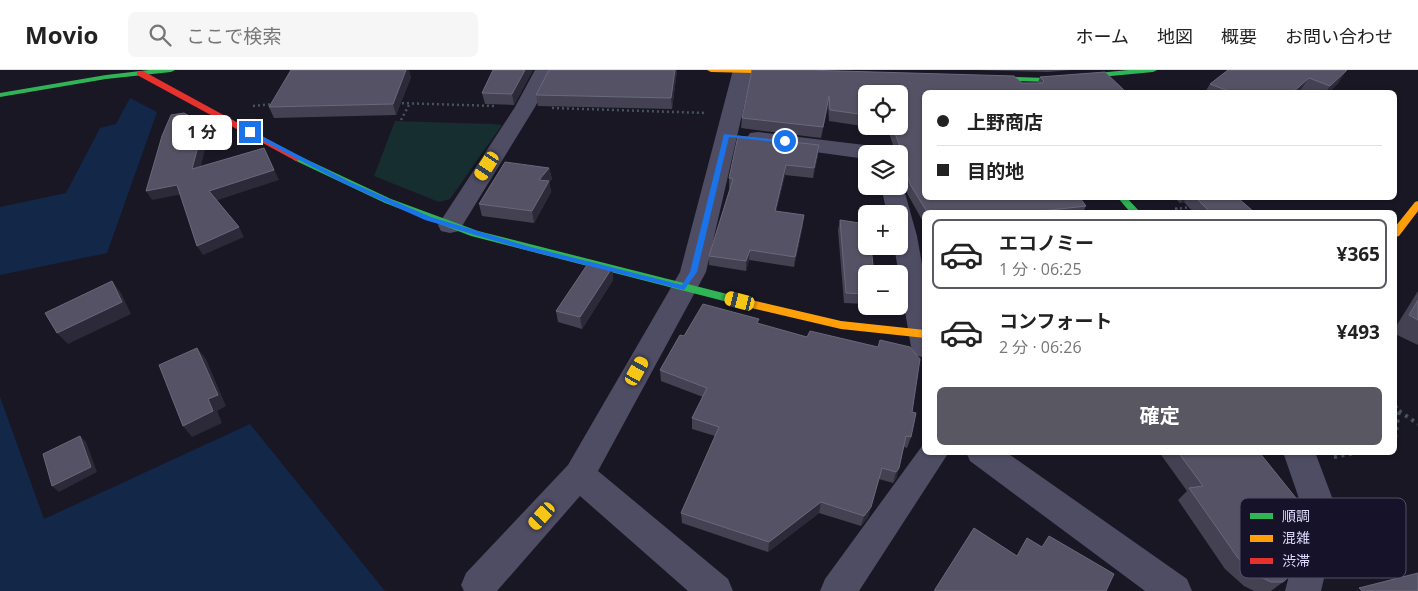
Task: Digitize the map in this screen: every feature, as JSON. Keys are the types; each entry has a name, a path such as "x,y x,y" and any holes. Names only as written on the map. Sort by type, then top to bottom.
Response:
{"main road":[{"path":"0,95 141,71 171,70"},
{"path":"711,70 799,73"},
{"path":"1008,70 1026,90"},
{"path":"970,78 1048,80 1153,70"},
{"path":"141,71 348,183 386,201 450,225 526,248 684,288 841,324 922,338"},
{"path":"1124,200 1133,210"},
{"path":"1397,231 1418,204"}],"street":[{"path":"450,225 525,107 546,70"},
{"path":"479,585 579,475 693,272 742,71"},
{"path":"729,124 858,149"},
{"path":"894,195 905,236 922,327"},
{"path":"838,591 932,455"},
{"path":"986,455 1174,591"},
{"path":"1312,455 1319,498"},
{"path":"579,475 715,591"},
{"path":"1303,591 1306,578"}],"path":[{"path":"251,106 277,103"},
{"path":"391,103 525,107 729,124"},
{"path":"401,120 410,103"},
{"path":"1175,209 1195,206"},
{"path":"1397,408 1418,424"},
{"path":"1397,425 1399,411"}],"green space":[{"path":"395,121 502,125 450,199 439,202 374,176"}],"water":[{"path":"130,98 157,112 107,253 0,275 0,207 66,193 100,128 116,124"},
{"path":"0,397 44,519 250,424 385,591 0,591"}],"building":[{"path":"291,70 406,70 393,104 269,107"},
{"path":"493,70 525,70 512,94 482,93"},
{"path":"549,70 675,70 671,98 536,95"},
{"path":"752,70 1014,76 1022,83 1042,83 1044,81 1040,77 1105,72 1124,90 922,90 922,200 1082,200 1086,206 1051,210 926,210 908,177 908,145 900,145 896,135 908,135 908,85 858,85 858,114 830,110 829,96 823,127 742,118"},
{"path":"1228,70 1347,70 1330,86 1309,78 1295,90 1226,90 1210,84"},
{"path":"184,113 204,124 192,169 264,148 274,170 209,191 239,227 197,246 177,185 146,191 162,136 171,115"},
{"path":"738,136 819,145 814,168 786,165 775,211 804,215 795,257 750,250 746,261 709,256 733,179 729,178"},
{"path":"505,162 549,168 539,180 549,181 532,211 479,204"},
{"path":"1198,200 1240,200 1252,210 1208,210"},
{"path":"840,220 858,223 858,255 872,255 873,265 858,265 858,294 846,293"},
{"path":"589,262 612,268 580,317 556,311"},
{"path":"112,281 122,302 57,333 45,313"},
{"path":"1418,300 1418,320 1409,315"},
{"path":"703,304 759,319 757,323 807,337 810,331 878,347 880,340 910,347 920,359 912,412 916,413 911,437 906,436 899,468 896,472 882,468 871,507 864,516 821,502 769,542 681,513 719,427 692,418 707,388 660,370 680,335 684,336"},
{"path":"197,348 218,395 208,399 213,411 183,426 159,365"},
{"path":"80,436 91,467 52,486 43,454"},
{"path":"1180,455 1261,455 1296,498 1240,498 1240,560 1189,488 1203,486"},
{"path":"974,528 1017,556 1027,538 1042,547 1049,536 1114,574 1106,591 934,591"},
{"path":"1418,573 1418,591 1362,591 1359,588 1398,578 1406,578 1406,576"},
{"path":"1263,578 1287,578 1283,582 1271,582"}],"traffic: fast":[{"path":"0,95 106,77 171,70"},
{"path":"980,78 1048,80 1153,70"},
{"path":"297,158 388,201 475,234 747,303"},
{"path":"1124,200 1133,210"}],"traffic: slow":[{"path":"711,70 790,72"},
{"path":"1397,231 1418,204"},
{"path":"747,303 841,325 922,334"}],"traffic: jam":[{"path":"140,73 297,158"}],"route":[{"path":"250,132 348,183 428,218 475,234 526,248 684,288 693,272 726,135 785,141"}]}
